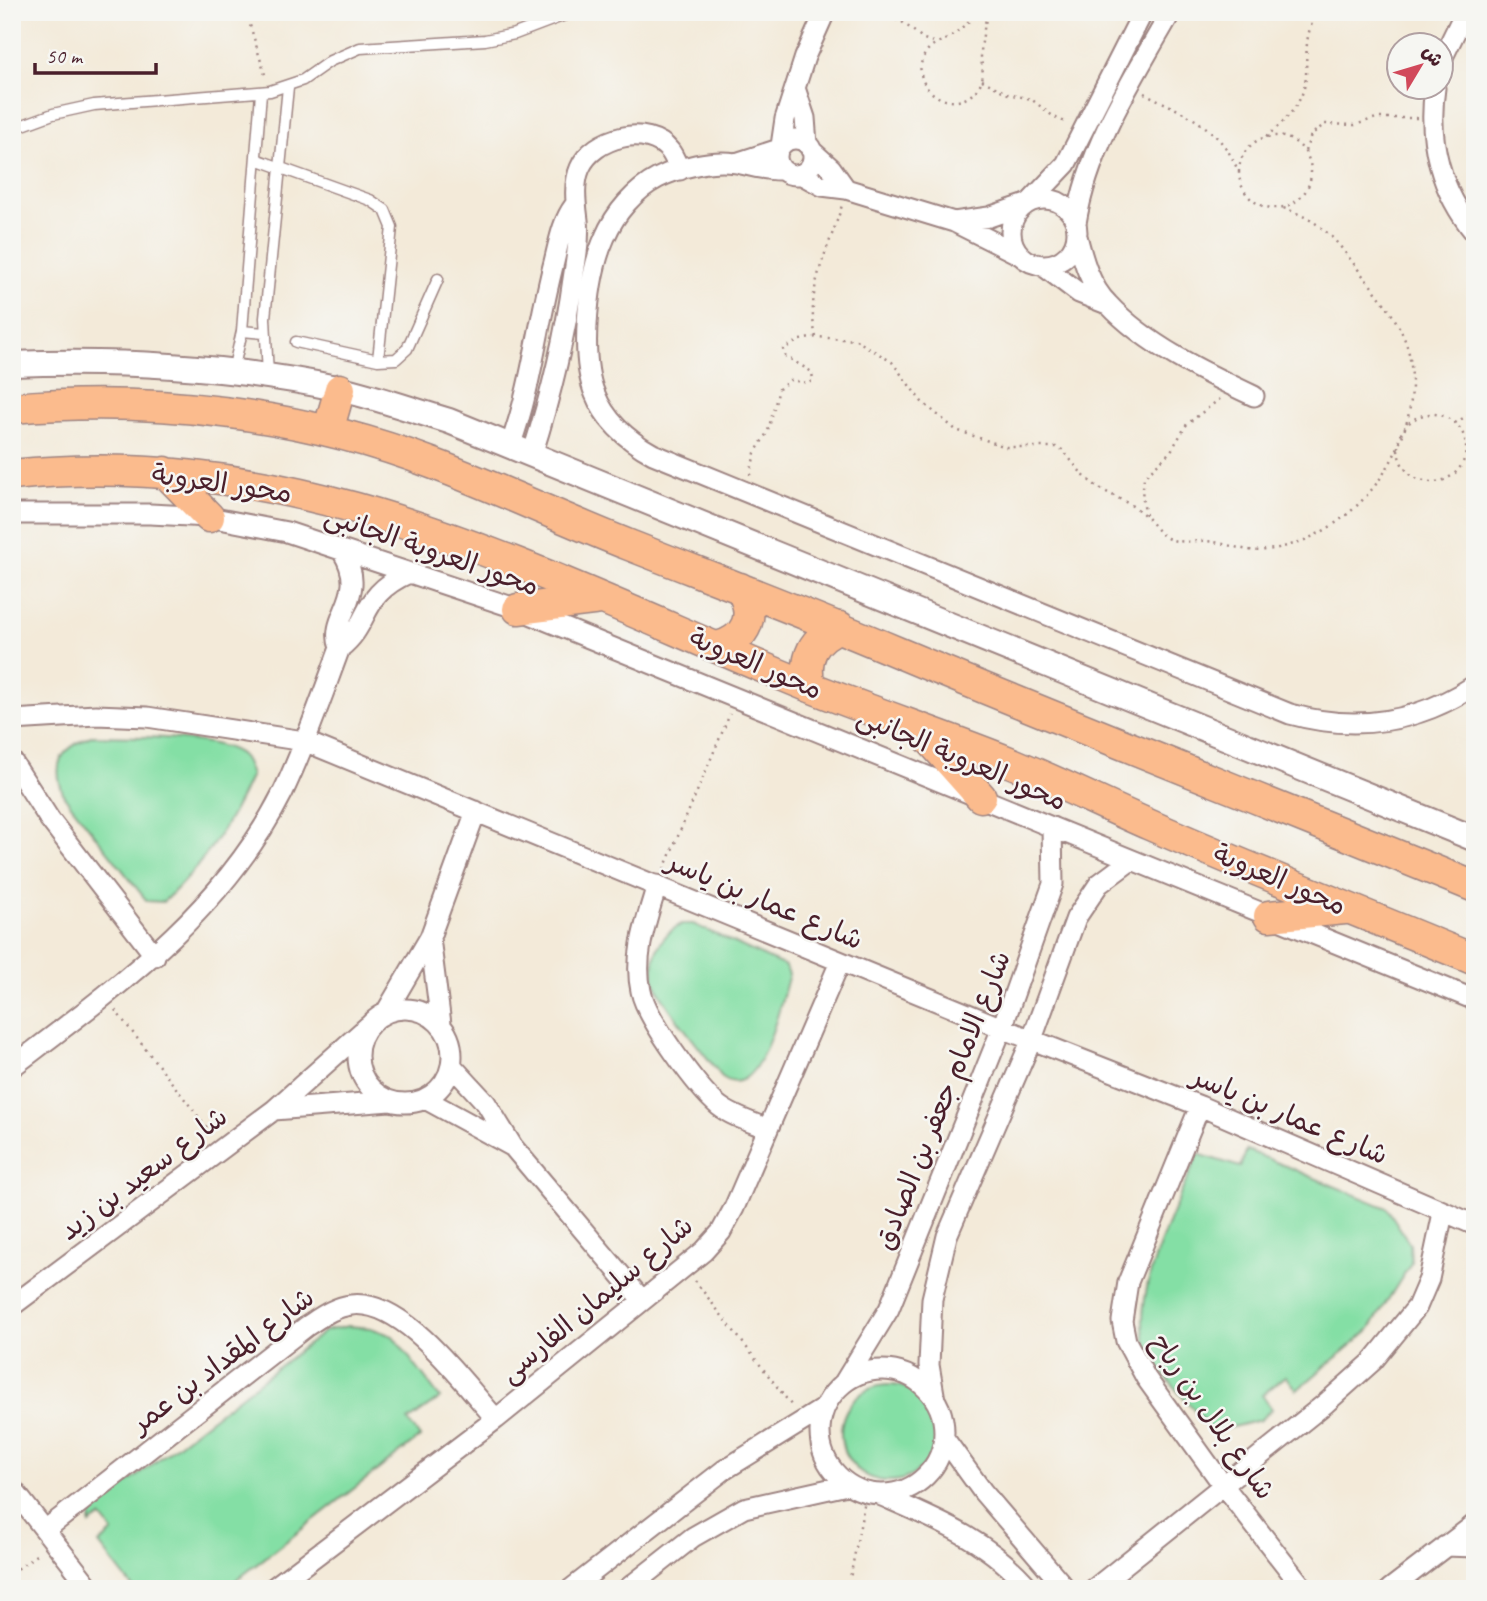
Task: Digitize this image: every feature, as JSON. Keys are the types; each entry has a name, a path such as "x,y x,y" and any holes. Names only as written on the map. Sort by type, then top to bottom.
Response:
{"main road":[{"path":"328,431 340,389"},
{"path":"12,408 85,405 161,407 245,415 328,431 432,463 1475,887"},
{"name":"محور العروبة","path":"12,475 102,470 165,472 233,479 367,510 497,553 810,687 1007,761 1150,825 1475,960"},
{"path":"165,472 209,517"},
{"path":"718,648 741,636 747,625 747,599 740,588"},
{"path":"518,609 603,599"},
{"path":"810,687 806,672 808,657 826,633 840,627"},
{"path":"919,727 981,797"},
{"path":"1269,916 1352,909"}],"street":[{"path":"825,12 805,57 785,119 777,161 792,172 822,186 846,189 954,222 1042,265 1079,293 1108,305 1172,352 1254,396"},
{"path":"1020,255 1014,246 1011,224 1027,203 1056,176 1083,130 1143,12"},
{"path":"1042,265 1065,257 1077,230 1087,181 1130,86 1171,12"},
{"path":"1455,32 1465,12"},
{"path":"736,163 755,169 792,172 812,162 805,118 796,91"},
{"path":"1434,102 1432,119 1442,177 1452,200 1475,233"},
{"path":"521,451 544,416 573,279 578,221 574,206 580,168 591,153 609,140 632,136 649,138 670,150 680,170"},
{"path":"846,189 831,167 809,147 793,138 780,147 736,163 697,164 659,178 627,203 605,237 598,257 586,330 586,363 603,411 625,436 653,454 1290,714 1311,720 1353,724 1396,720 1443,704 1475,685"},
{"path":"954,222 989,217 1027,203 1049,199 1058,202 1072,214 1085,266 1108,305"},
{"path":"521,451 529,385 547,289 566,216 574,206"},
{"path":"12,363 96,361 268,376 340,389 449,421 1475,839"},
{"path":"529,385 537,411 544,416"},
{"name":"محور العروبة الجانبى","path":"12,514 150,513 209,517 287,532 518,609 1475,1000"},
{"path":"12,1066 155,956 210,900 257,838 283,792 340,648 338,631 352,595 353,584 350,565 342,551"},
{"path":"340,648 351,639 371,600 385,586 409,573"},
{"name":"شارع عمار بن ياسر","path":"12,720 96,715 147,717 304,741 1002,1028 1200,1106 1475,1226"},
{"path":"12,761 50,820 155,956"},
{"path":"390,1101 368,1086 358,1063 361,1037 368,1026 386,1012 430,937 476,811"},
{"name":"شارع الامام جعفر بن الصادق","path":"845,1381 889,1309 1002,1028 1053,884 1052,827"},
{"name":"شارع الامام جعفر بن الصادق","path":"935,1400 929,1365 932,1298 947,1236 1032,1039 1086,900 1098,884 1130,861"},
{"path":"657,885 640,951 640,989 652,1020 710,1098 733,1114 768,1129"},
{"path":"274,1110 390,1101 414,1103 425,1099 447,1080 452,1066 451,1044 441,1024 430,937"},
{"name":"شارع سليمان الفارسى","path":"272,1589 496,1419 685,1268 721,1232 840,962"},
{"path":"386,1012 410,1008 421,1011 441,1024"},
{"name":"شارع سعيد بن زيد","path":"12,1306 274,1110 368,1026"},
{"path":"452,1066 486,1103 513,1147 642,1300"},
{"path":"425,1099 513,1147"},
{"name":"شارع بلال بن رباح","path":"1200,1106 1128,1282 1122,1321 1133,1359 1223,1485 1304,1589"},
{"path":"1094,1589 1355,1379 1405,1325 1429,1279 1443,1213"},
{"name":"شارع المقداد بن عمر","path":"49,1536 307,1326 329,1311 351,1305 368,1306 391,1314 412,1327 496,1419"},
{"path":"874,1494 900,1493 916,1485 931,1472 940,1456 944,1438 943,1418 935,1400 924,1386 894,1371 860,1373 845,1381 824,1408 819,1429 822,1450 836,1475 847,1485 954,1528 987,1548 1030,1589"},
{"path":"571,1589 696,1490 802,1419 824,1408"},
{"path":"944,1438 983,1492 1066,1589"},
{"path":"627,1589 693,1537 744,1508 847,1485"},
{"path":"12,1488 91,1589"},
{"path":"1390,1589 1475,1524"},
{"path":"1445,1546 1475,1547"}],"lane":[{"path":"12,129 53,114 94,105 266,92 288,87 330,61 360,48 485,40 515,34 573,12"},
{"path":"268,376 264,333 288,87"},
{"path":"233,372 242,331 256,159 266,92"},
{"path":"256,159 379,204 390,218 392,236 378,360"},
{"path":"296,342 378,360 396,359 407,349 438,279"},
{"path":"242,331 264,333"}],"path":[{"path":"246,12 266,92"},
{"path":"876,12 902,22 924,39 936,43"},
{"path":"979,12 950,37 936,43 926,52 920,69 925,86 930,93 946,101 955,102 972,95 982,80 981,57 987,12"},
{"path":"1239,174 1245,150 1287,119 1299,100 1306,76 1305,46 1318,12"},
{"path":"982,80 1008,94 1031,99 1054,117 1083,130"},
{"path":"743,491 755,453 768,431 779,389 789,380 808,383 813,380 812,372 785,356 783,349 800,340 816,337 843,337 881,353 932,413 967,436 1006,447 1059,447 1093,484 1147,518 1159,532 1174,540 1215,542 1254,551 1300,542 1334,527 1357,507 1381,479 1401,436 1410,423 1425,415 1441,415 1455,423 1464,437 1466,454 1458,470 1444,480 1427,481 1412,475 1401,461 1401,436 1412,372 1402,333 1365,279 1323,226 1280,207 1256,202 1244,190 1227,148 1211,130 1130,86"},
{"path":"1305,151 1311,135 1320,126 1331,123 1349,126 1376,118 1432,119"},
{"path":"1266,136 1292,139 1305,151 1311,166 1310,182 1301,196 1280,207"},
{"path":"816,337 812,312 814,287 846,189"},
{"path":"1147,518 1142,498 1144,477 1171,452 1187,424 1235,387"},
{"path":"1455,423 1475,411"},
{"path":"657,885 737,698"},
{"path":"104,997 222,1147"},
{"path":"685,1268 802,1419"},
{"path":"848,1589 874,1494"},
{"path":"12,1573 49,1536"}],"green space":[{"path":"91,736 192,740 230,748 241,755 247,764 251,775 224,827 191,874 163,902 147,901 64,796 58,775 61,759 65,752"},
{"path":"682,924 693,924 785,966 789,974 775,1025 758,1064 747,1077 735,1082 721,1076 673,1013 657,987 653,969 656,953 668,933"},
{"path":"1247,1150 1387,1208 1410,1244 1411,1263 1369,1330 1297,1390 1286,1376 1262,1395 1272,1409 1260,1420 1213,1432 1149,1353 1143,1332 1144,1307 1157,1252 1198,1154 1240,1167"},
{"path":"348,1326 371,1328 393,1336 440,1398 408,1421 420,1437 225,1589 134,1589 99,1544 113,1532 101,1517 90,1524 91,1515 97,1507 325,1331"},
{"path":"889,1385 907,1388 923,1399 934,1415 937,1433 934,1451 923,1467 907,1478 889,1481 871,1478 855,1467 844,1451 841,1433 844,1415 855,1399 871,1388"}]}
